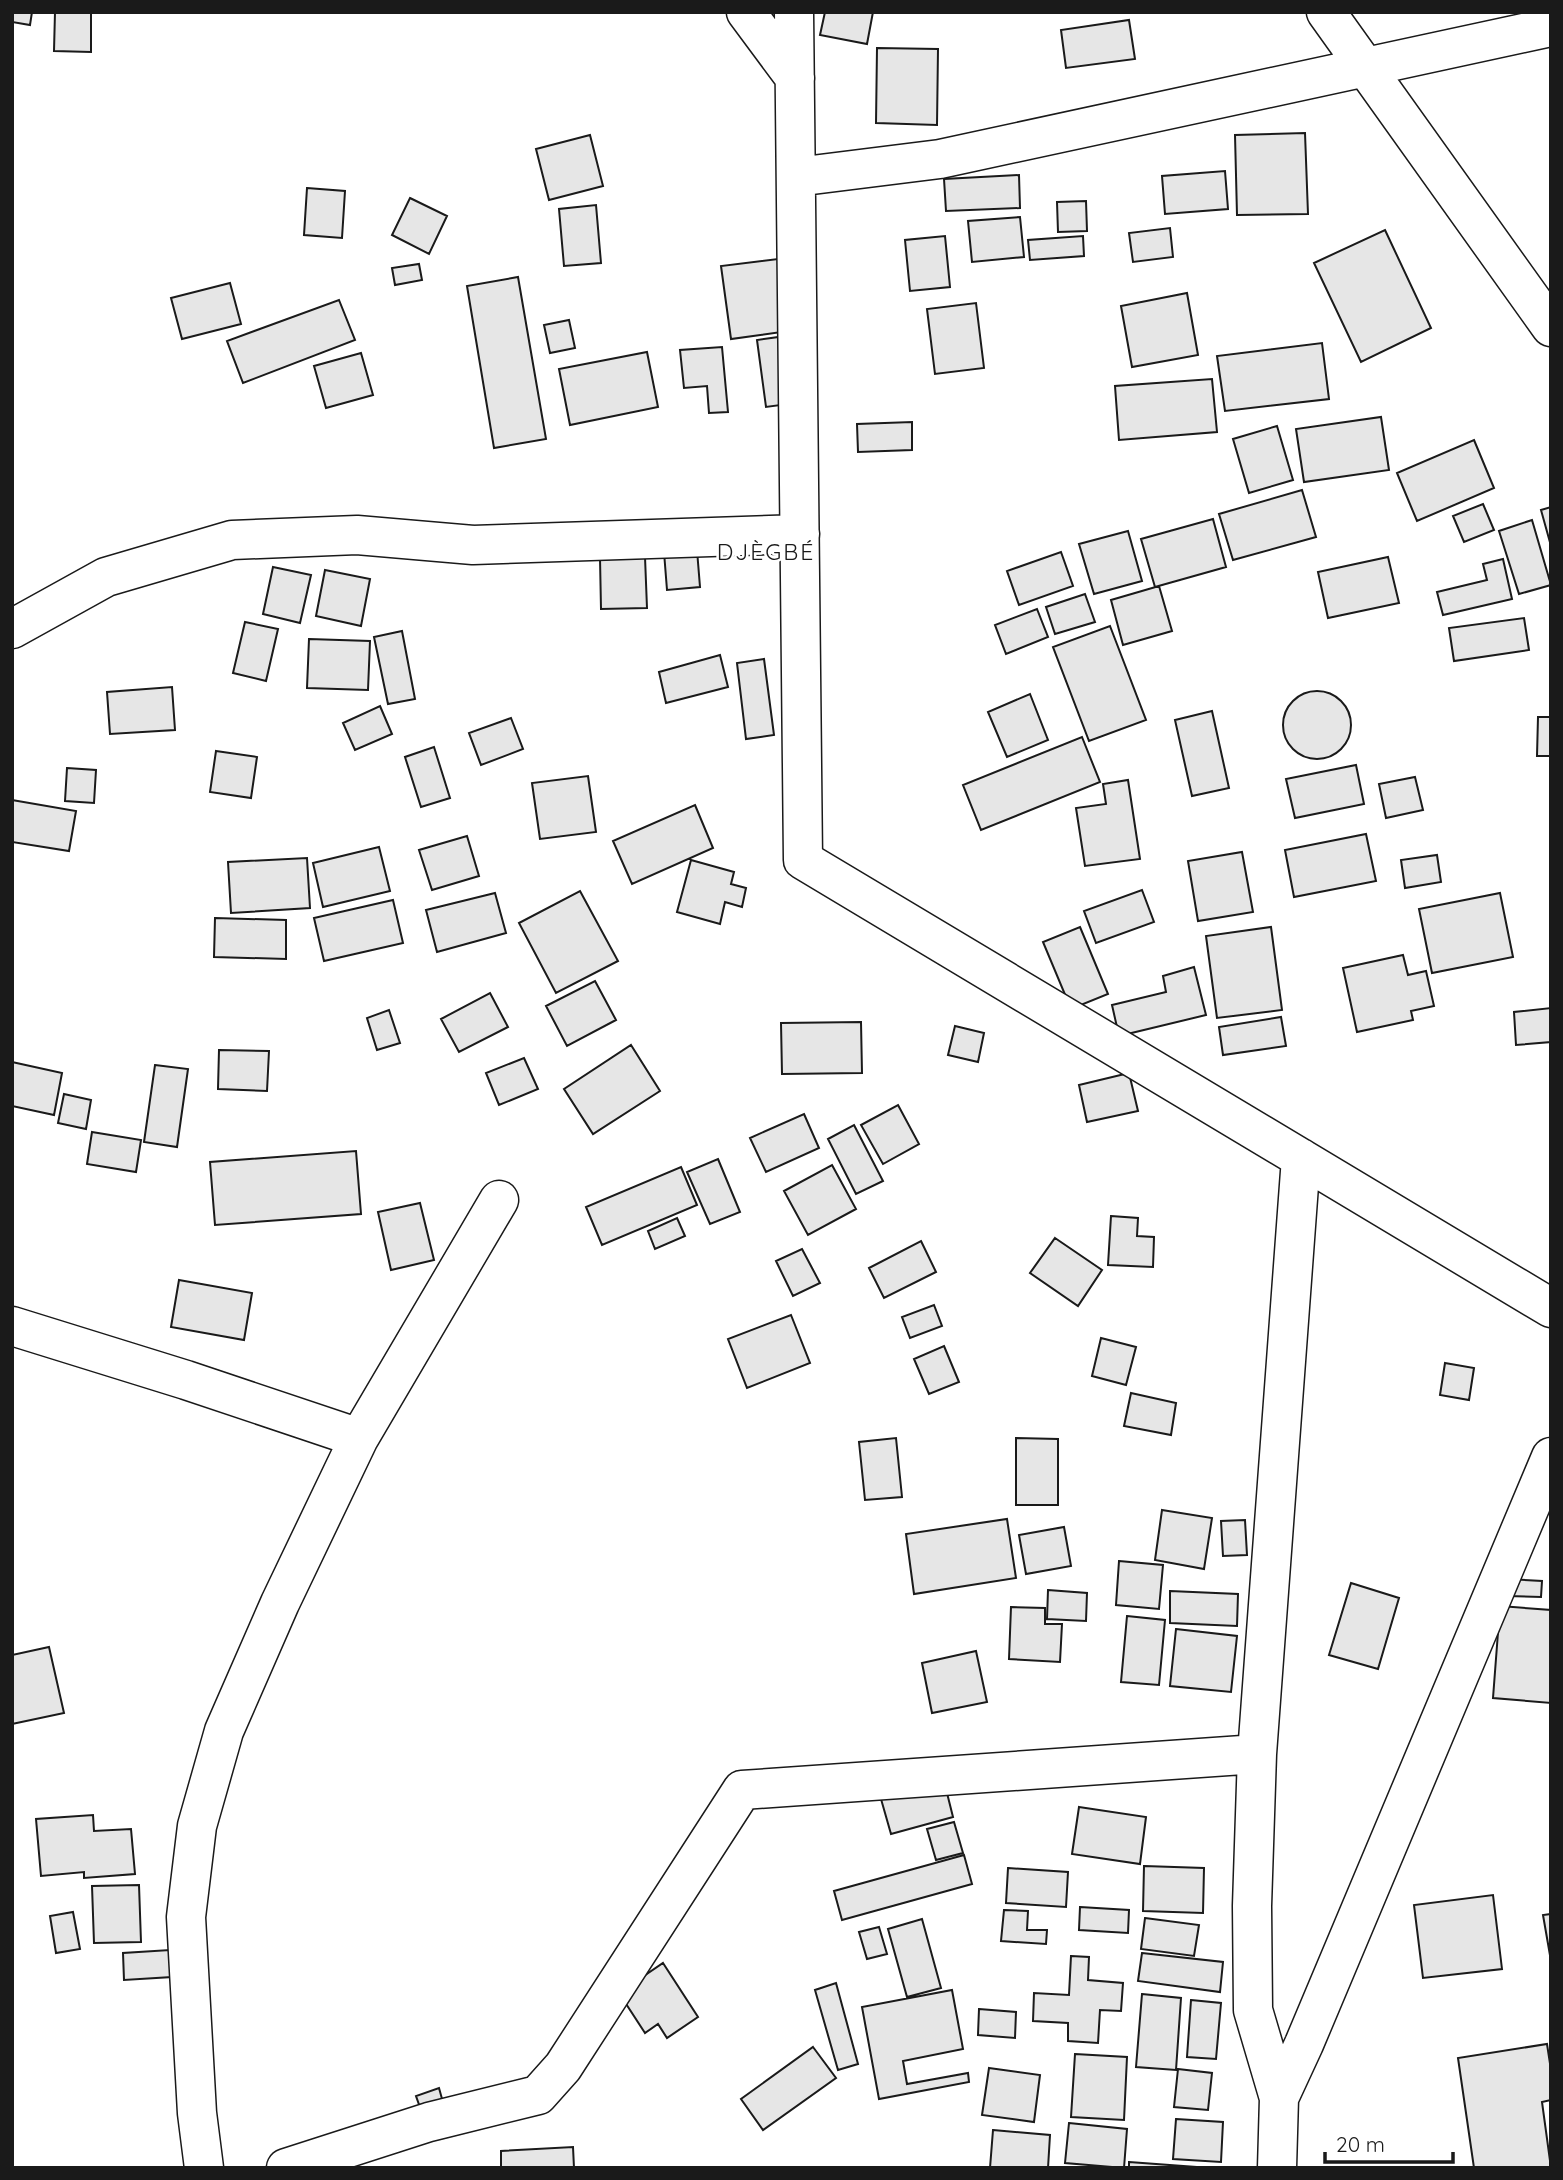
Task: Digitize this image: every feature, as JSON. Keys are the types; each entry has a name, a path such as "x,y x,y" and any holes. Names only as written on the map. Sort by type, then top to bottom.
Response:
{"street":[{"path":"746,12 795,78"},
{"path":"794,12 803,860 1551,1308"},
{"path":"1325,12 1551,327"},
{"path":"796,177 940,159 1551,27"},
{"path":"12,629 106,577 232,540 357,535 473,545 800,534"},
{"path":"1277,2168 1279,2098 1253,2010 1252,1906 1257,1754 1301,1158"},
{"path":"204,2168 197,2113 186,1917 197,1826 224,1731 280,1603 359,1438 499,1199"},
{"path":"12,1326 359,1438"},
{"path":"1279,2098 1551,1457"},
{"path":"286,2168 429,2122 538,2095 563,2067 742,1790 1257,1754"}],"building":[{"path":"12,12 32,12 30,25 12,22"},
{"path":"55,12 91,12 91,52 54,51"},
{"path":"825,12 873,12 867,44 820,35"},
{"path":"1129,20 1135,59 1066,68 1061,30"},
{"path":"877,48 938,49 937,125 876,123"},
{"path":"1305,133 1308,214 1237,215 1235,135"},
{"path":"590,135 603,186 549,200 536,149"},
{"path":"1225,171 1228,209 1165,214 1162,176"},
{"path":"1019,175 1020,208 946,211 944,179"},
{"path":"307,188 345,191 342,238 304,235"},
{"path":"410,198 447,216 429,254 392,235"},
{"path":"1086,201 1087,231 1058,232 1057,202"},
{"path":"596,205 601,263 564,266 559,209"},
{"path":"1020,217 1024,257 972,262 968,221"},
{"path":"1170,228 1173,257 1133,262 1129,233"},
{"path":"1385,230 1431,328 1361,362 1314,263"},
{"path":"945,236 950,287 910,291 905,240"},
{"path":"1083,236 1084,256 1030,260 1028,240"},
{"path":"786,258 796,330 731,339 721,266"},
{"path":"419,264 422,280 395,285 392,268"},
{"path":"518,277 546,439 494,448 467,286"},
{"path":"230,283 241,324 182,339 171,298"},
{"path":"1187,293 1198,355 1132,367 1121,306"},
{"path":"339,300 355,340 243,383 227,341"},
{"path":"976,303 984,368 935,374 927,309"},
{"path":"569,320 575,348 550,353 544,325"},
{"path":"786,336 796,403 766,407 757,340"},
{"path":"1322,343 1329,399 1225,411 1217,356"},
{"path":"722,347 728,412 709,413 707,386 684,388 680,350"},
{"path":"647,352 658,407 570,425 559,369"},
{"path":"361,353 373,395 326,408 314,366"},
{"path":"1212,379 1217,432 1119,440 1115,386"},
{"path":"1381,417 1389,470 1304,482 1296,429"},
{"path":"912,422 912,450 858,452 857,424"},
{"path":"1277,426 1293,480 1249,493 1233,439"},
{"path":"1474,440 1494,488 1417,521 1397,473"},
{"path":"1302,490 1316,537 1233,560 1219,514"},
{"path":"1483,504 1494,530 1464,542 1453,516"},
{"path":"1551,507 1551,546 1541,510"},
{"path":"1213,519 1226,567 1155,587 1141,539"},
{"path":"1532,520 1551,585 1519,594 1499,531"},
{"path":"1128,531 1142,581 1094,594 1079,544"},
{"path":"697,550 700,587 667,590 664,552"},
{"path":"1061,552 1073,586 1019,605 1007,571"},
{"path":"645,557 647,608 601,609 600,558"},
{"path":"1388,557 1399,603 1328,618 1318,572"},
{"path":"1503,559 1512,599 1443,615 1437,592 1487,580 1483,564"},
{"path":"273,567 311,575 300,623 263,614"},
{"path":"325,570 370,579 361,626 316,616"},
{"path":"1159,586 1172,631 1123,645 1111,600"},
{"path":"1085,594 1095,622 1055,634 1046,607"},
{"path":"1037,609 1048,637 1006,654 995,625"},
{"path":"1524,618 1529,650 1454,661 1449,628"},
{"path":"245,622 278,629 266,681 233,673"},
{"path":"1110,626 1146,720 1089,741 1053,647"},
{"path":"402,631 415,699 388,704 374,637"},
{"path":"309,639 370,641 368,690 307,688"},
{"path":"720,655 728,687 666,703 659,672"},
{"path":"764,659 774,735 746,739 737,663"},
{"path":"172,687 175,730 110,734 107,692"},
{"path":"1317,691 1330,694 1341,701 1348,712 1351,725 1348,738 1341,749 1330,756 1317,759 1304,756 1293,749 1286,738 1283,725 1286,712 1293,701 1304,694"},
{"path":"1030,694 1048,740 1007,757 988,712"},
{"path":"380,706 392,734 355,750 343,723"},
{"path":"1212,711 1229,788 1192,796 1175,720"},
{"path":"1538,717 1551,717 1551,756 1537,756"},
{"path":"511,718 523,749 481,765 469,733"},
{"path":"1082,737 1100,782 981,830 963,785"},
{"path":"434,747 450,798 421,807 405,757"},
{"path":"216,751 257,757 251,798 210,792"},
{"path":"1356,765 1364,804 1295,818 1286,779"},
{"path":"67,768 96,770 94,803 65,801"},
{"path":"588,776 596,832 540,839 532,783"},
{"path":"1415,777 1423,810 1386,818 1379,784"},
{"path":"1128,780 1140,859 1085,866 1076,808 1106,804 1103,784"},
{"path":"12,800 76,811 69,851 12,842"},
{"path":"695,805 713,848 632,884 613,841"},
{"path":"1366,834 1376,881 1294,897 1285,850"},
{"path":"467,836 479,876 432,890 419,850"},
{"path":"379,847 390,891 323,907 313,863"},
{"path":"1242,852 1253,912 1198,921 1188,861"},
{"path":"1437,855 1441,882 1405,888 1401,860"},
{"path":"307,858 310,908 231,913 228,862"},
{"path":"691,860 734,872 731,884 746,888 742,907 725,902 720,924 677,912"},
{"path":"1142,890 1154,922 1096,943 1084,911"},
{"path":"580,891 618,961 556,993 519,923"},
{"path":"495,893 506,933 437,952 426,910"},
{"path":"1500,893 1513,957 1432,973 1419,909"},
{"path":"393,900 403,943 324,961 314,918"},
{"path":"215,918 286,920 286,959 214,957"},
{"path":"1080,927 1108,994 1071,1009 1043,942"},
{"path":"1271,927 1282,1010 1217,1018 1206,936"},
{"path":"1403,955 1408,975 1426,971 1434,1006 1411,1011 1413,1020 1357,1032 1343,968"},
{"path":"1194,967 1206,1015 1119,1036 1112,1005 1166,992 1163,976"},
{"path":"595,981 616,1020 567,1046 546,1006"},
{"path":"490,993 508,1027 459,1052 441,1019"},
{"path":"1551,1008 1551,1042 1516,1045 1514,1012"},
{"path":"389,1010 400,1043 377,1050 367,1018"},
{"path":"1281,1017 1286,1046 1223,1055 1219,1027"},
{"path":"861,1022 862,1073 782,1074 781,1023"},
{"path":"955,1026 984,1033 978,1062 948,1055"},
{"path":"631,1045 660,1091 593,1134 564,1089"},
{"path":"219,1050 269,1051 267,1091 218,1089"},
{"path":"524,1058 538,1089 499,1105 486,1073"},
{"path":"12,1062 62,1073 54,1115 12,1106"},
{"path":"155,1065 188,1069 177,1147 144,1142"},
{"path":"1129,1073 1138,1111 1087,1122 1079,1085"},
{"path":"64,1094 91,1100 86,1129 58,1123"},
{"path":"898,1105 919,1144 883,1164 861,1125"},
{"path":"804,1114 819,1148 766,1172 750,1138"},
{"path":"854,1125 883,1181 856,1194 828,1139"},
{"path":"92,1132 141,1140 136,1172 87,1164"},
{"path":"356,1151 361,1214 215,1225 210,1162"},
{"path":"718,1159 740,1212 710,1224 687,1172"},
{"path":"832,1165 856,1209 808,1235 784,1191"},
{"path":"681,1167 697,1205 602,1245 586,1207"},
{"path":"420,1203 434,1260 391,1270 378,1212"},
{"path":"1111,1216 1138,1218 1137,1236 1154,1237 1153,1267 1108,1265"},
{"path":"677,1218 685,1236 655,1249 648,1231"},
{"path":"1055,1238 1102,1270 1078,1306 1030,1273"},
{"path":"921,1241 936,1272 884,1298 869,1268"},
{"path":"802,1249 820,1283 793,1296 776,1261"},
{"path":"179,1280 252,1293 244,1340 171,1327"},
{"path":"934,1305 942,1326 910,1338 902,1317"},
{"path":"791,1315 810,1363 747,1388 728,1339"},
{"path":"1101,1338 1136,1347 1126,1385 1092,1376"},
{"path":"944,1346 959,1382 929,1394 914,1359"},
{"path":"1445,1363 1474,1368 1469,1400 1440,1395"},
{"path":"1131,1393 1176,1403 1171,1435 1124,1426"},
{"path":"896,1438 902,1497 865,1500 859,1442"},
{"path":"1016,1438 1058,1439 1058,1505 1016,1505"},
{"path":"1162,1510 1212,1518 1204,1569 1155,1560"},
{"path":"1007,1519 1016,1578 914,1594 906,1534"},
{"path":"1245,1520 1247,1555 1223,1556 1221,1521"},
{"path":"1064,1527 1071,1566 1026,1574 1019,1535"},
{"path":"1119,1561 1163,1565 1159,1609 1116,1605"},
{"path":"1508,1579 1542,1581 1541,1597 1507,1596"},
{"path":"1351,1583 1399,1598 1378,1669 1329,1655"},
{"path":"1048,1590 1087,1593 1086,1621 1047,1619"},
{"path":"1170,1591 1238,1594 1237,1626 1170,1623"},
{"path":"1500,1606 1551,1610 1551,1703 1493,1698"},
{"path":"1011,1607 1045,1608 1045,1624 1062,1624 1060,1662 1009,1659"},
{"path":"1127,1616 1165,1620 1159,1685 1121,1682"},
{"path":"1176,1629 1237,1636 1231,1692 1170,1686"},
{"path":"49,1647 64,1713 12,1724 12,1655"},
{"path":"976,1651 987,1702 932,1713 922,1663"},
{"path":"944,1781 953,1817 891,1834 881,1799"},
{"path":"1079,1807 1146,1817 1140,1864 1072,1854"},
{"path":"93,1815 94,1831 131,1829 135,1874 84,1878 84,1872 41,1876 36,1819"},
{"path":"954,1822 963,1853 936,1860 927,1829"},
{"path":"964,1855 972,1884 842,1920 834,1891"},
{"path":"1144,1866 1204,1868 1203,1913 1143,1911"},
{"path":"1008,1868 1068,1872 1066,1907 1006,1903"},
{"path":"139,1885 141,1942 94,1943 92,1886"},
{"path":"1493,1895 1502,1969 1423,1978 1414,1905"},
{"path":"1080,1907 1129,1910 1128,1933 1079,1930"},
{"path":"1004,1910 1028,1911 1027,1930 1047,1930 1046,1944 1001,1941"},
{"path":"73,1912 80,1949 56,1953 50,1916"},
{"path":"1551,1914 1551,1961 1543,1915"},
{"path":"1145,1918 1199,1925 1194,1956 1141,1949"},
{"path":"922,1919 941,1988 907,1997 888,1929"},
{"path":"879,1927 887,1954 867,1959 859,1932"},
{"path":"170,1950 172,1977 124,1980 123,1953"},
{"path":"1142,1953 1223,1962 1220,1992 1138,1981"},
{"path":"1071,1956 1089,1957 1088,1980 1123,1983 1121,2011 1100,2010 1098,2043 1068,2041 1068,2023 1033,2021 1034,1993 1069,1995"},
{"path":"663,1963 698,2017 667,2038 658,2024 645,2033 619,1993"},
{"path":"836,1983 858,2064 838,2070 815,1990"},
{"path":"952,1990 963,2049 903,2061 907,2084 968,2073 969,2082 879,2099 862,2007"},
{"path":"1142,1994 1181,1998 1176,2070 1136,2067"},
{"path":"1191,2000 1221,2003 1216,2059 1187,2057"},
{"path":"979,2009 1016,2012 1015,2038 978,2035"},
{"path":"1547,2044 1551,2070 1551,2100 1542,2102 1551,2168 1474,2168 1458,2058"},
{"path":"813,2047 836,2078 763,2130 741,2099"},
{"path":"1075,2054 1127,2057 1124,2120 1071,2117"},
{"path":"989,2068 1040,2075 1034,2122 982,2115"},
{"path":"1178,2069 1212,2073 1208,2110 1174,2107"},
{"path":"439,2088 444,2106 422,2113 416,2096"},
{"path":"1176,2119 1223,2122 1221,2162 1173,2159"},
{"path":"1069,2123 1127,2129 1124,2168 1065,2163"},
{"path":"993,2130 1050,2135 1048,2168 990,2168"},
{"path":"573,2147 574,2168 501,2168 501,2151"},
{"path":"1129,2162 1196,2167 1196,2168 1129,2168"}],"district":[{"name":"DJÈGBÉ","path":"766,551"}]}
